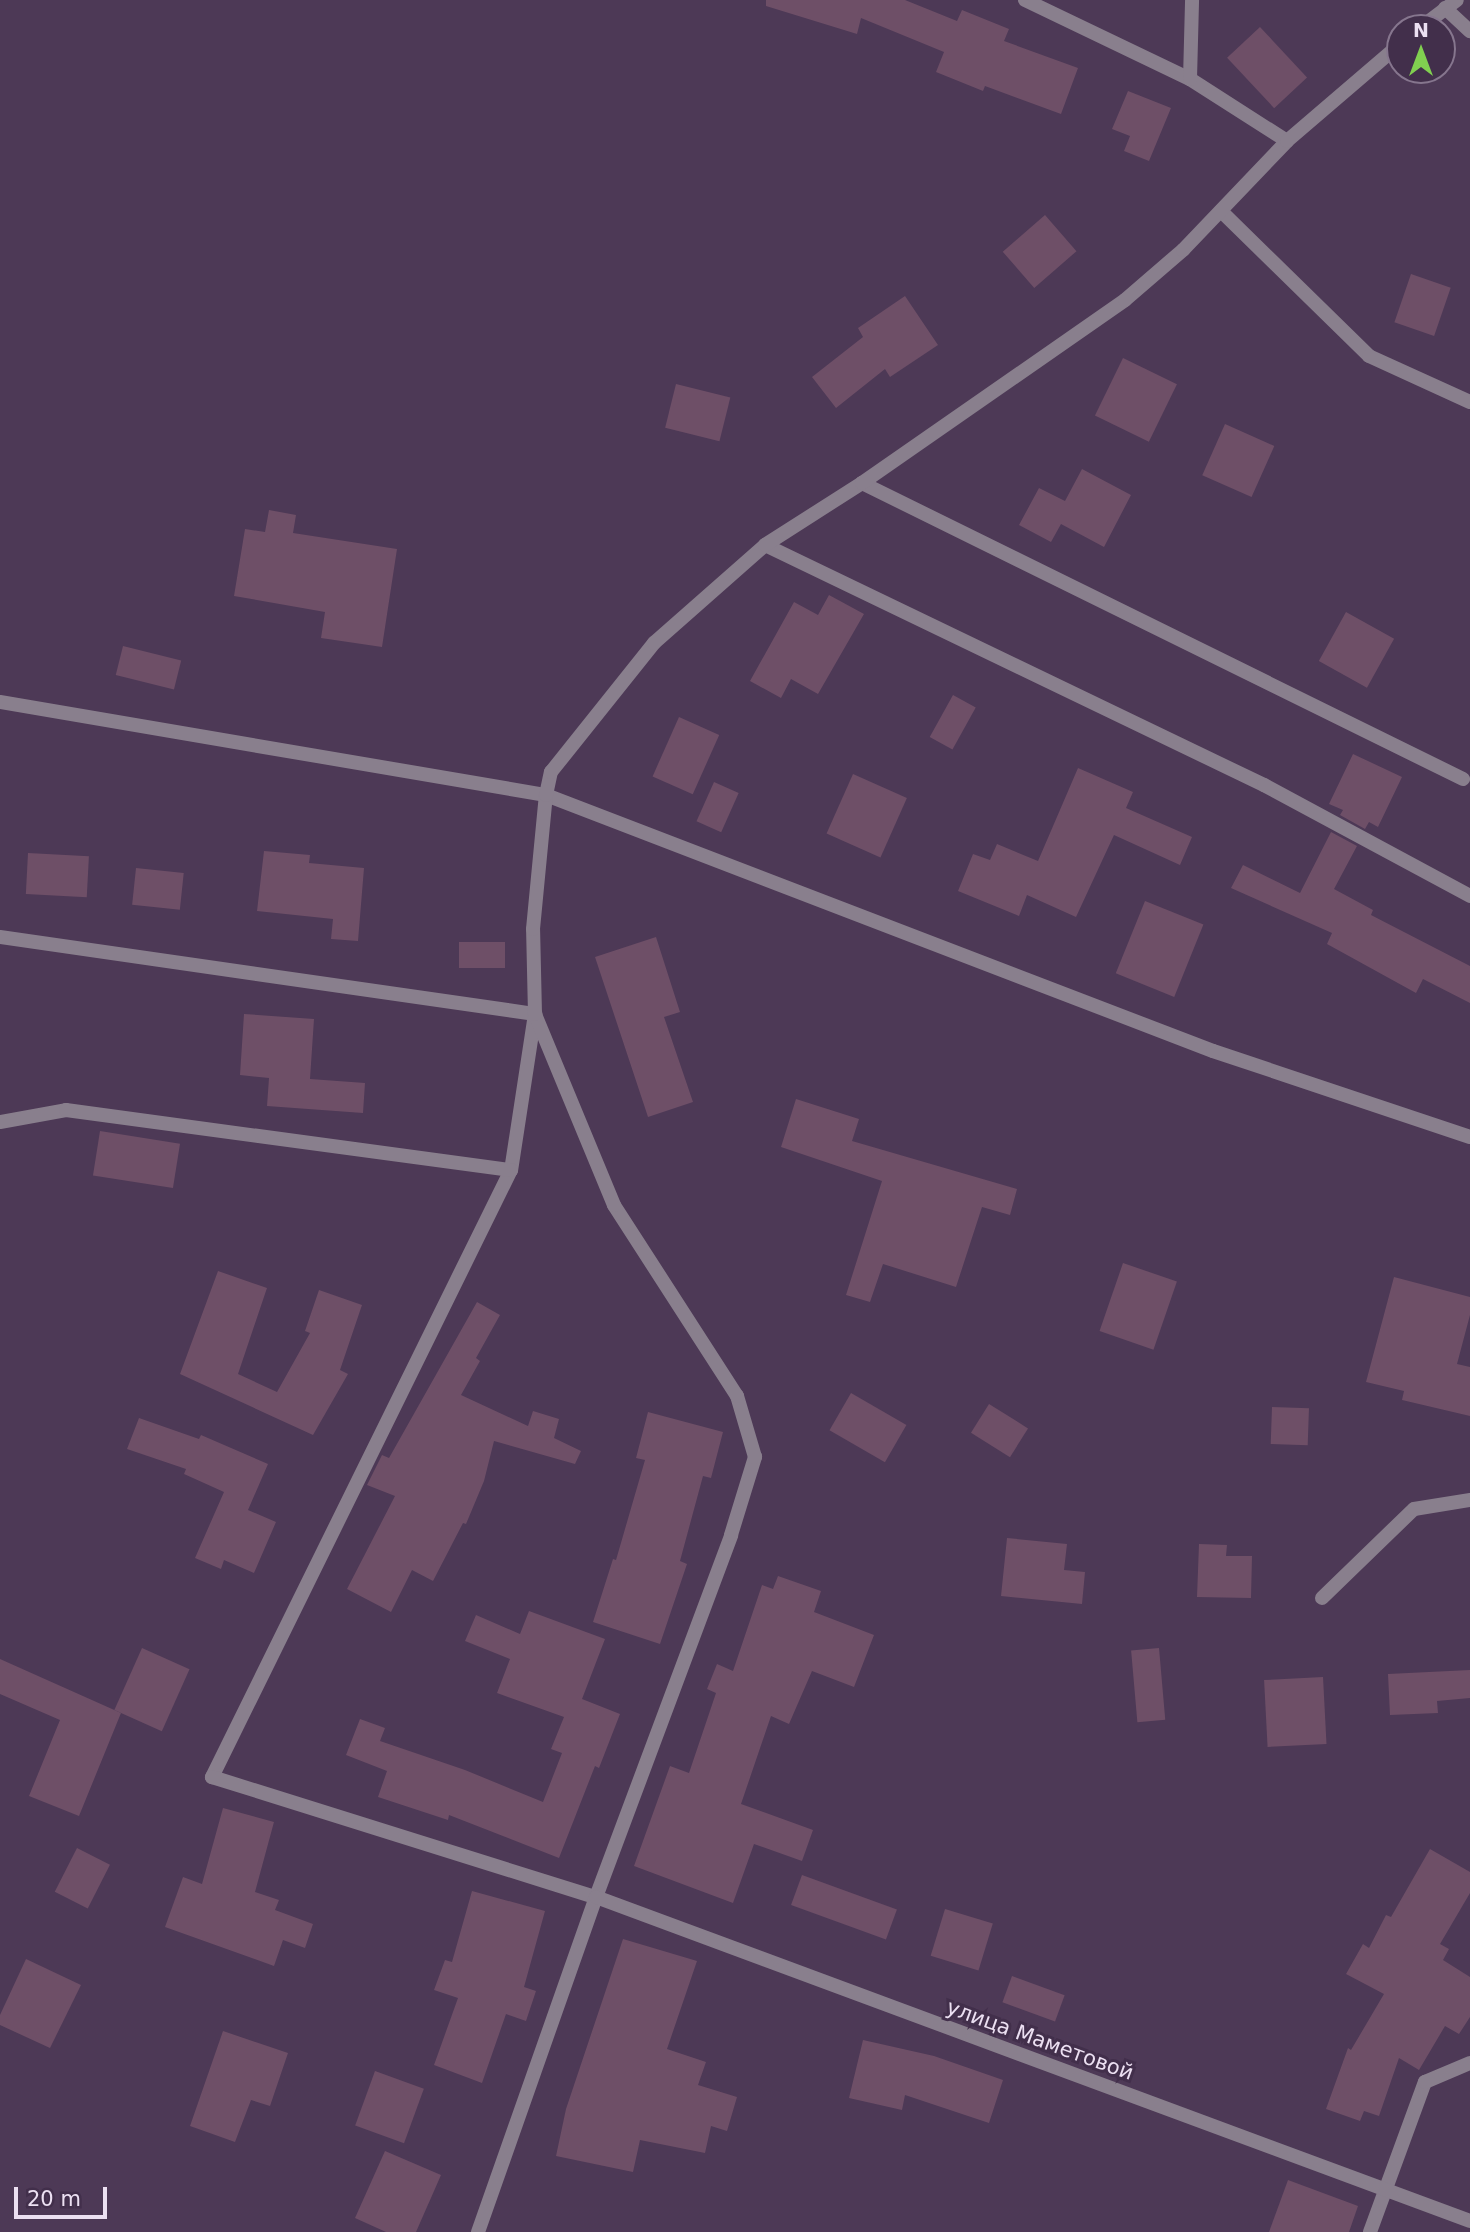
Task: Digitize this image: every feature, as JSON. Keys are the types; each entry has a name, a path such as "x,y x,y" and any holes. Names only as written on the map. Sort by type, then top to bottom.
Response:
{"street":[{"path":"1025,0 1191,79 1287,141"},
{"path":"1191,79 1192,0"},
{"path":"1451,4 1470,31"},
{"path":"0,1122 66,1110 511,1170 535,1014 533,929 546,795 551,772 654,643 765,545 862,483 1125,300 1183,250 1287,141 1386,56"},
{"path":"1221,211 1369,356 1470,402"},
{"path":"862,483 1463,779"},
{"path":"765,545 1265,785 1470,896"},
{"path":"0,702 546,795 1213,1051 1470,1137"},
{"path":"0,937 535,1014"},
{"path":"478,2232 596,1898 732,1535 755,1457 737,1396 614,1205 535,1014"},
{"name":"улица Маметовой","path":"511,1170 212,1777 596,1898 1470,2221"},
{"path":"1322,1598 1414,1509 1470,1500"},
{"path":"1370,2232 1387,2191 1424,2082 1470,2063"}],"building":[{"path":"766,0 905,0 957,21 962,10 1009,29 1004,41 1078,68 1061,114 985,86 983,91 936,72 944,52 861,18 857,34 766,6"},
{"path":"1260,27 1307,77 1274,108 1227,58"},
{"path":"1128,91 1171,108 1149,161 1124,151 1130,136 1112,129"},
{"path":"1045,215 1076,251 1034,288 1003,252"},
{"path":"1411,274 1451,288 1434,336 1394,322"},
{"path":"905,296 938,345 890,377 885,369 836,408 812,377 863,337 858,328"},
{"path":"1123,358 1177,384 1149,442 1095,416"},
{"path":"676,384 730,398 719,441 665,428"},
{"path":"1225,424 1274,446 1252,497 1202,475"},
{"path":"1082,469 1131,495 1104,547 1061,524 1051,542 1019,525 1039,488 1065,501"},
{"path":"269,510 296,515 293,533 397,549 382,647 321,638 325,612 234,596 245,529 265,532"},
{"path":"829,595 864,614 818,694 791,679 781,698 750,681 794,602 818,615"},
{"path":"1346,612 1394,639 1367,688 1319,661"},
{"path":"123,646 181,661 174,690 116,675"},
{"path":"953,695 976,708 952,750 930,737"},
{"path":"679,717 719,735 693,794 653,776"},
{"path":"1353,754 1402,777 1378,827 1369,822 1365,829 1340,815 1343,810 1329,804"},
{"path":"1078,768 1133,792 1126,808 1192,837 1180,865 1114,835 1076,917 1027,895 1019,916 958,891 973,854 990,860 997,844 1038,861"},
{"path":"853,774 907,798 880,857 827,833"},
{"path":"714,782 739,793 721,832 697,821"},
{"path":"1331,832 1357,846 1334,889 1373,910 1371,915 1470,966 1470,1003 1423,979 1416,993 1327,944 1332,933 1231,888 1243,865 1300,893"},
{"path":"264,851 310,855 309,863 364,868 358,941 331,939 333,919 257,911"},
{"path":"28,853 89,856 87,897 26,894"},
{"path":"136,868 184,873 180,910 132,905"},
{"path":"1145,901 1203,925 1174,997 1116,973"},
{"path":"656,937 680,1012 664,1017 693,1102 648,1117 595,957"},
{"path":"459,942 505,942 505,968 459,968"},
{"path":"244,1014 314,1019 310,1079 365,1083 363,1113 267,1106 269,1078 240,1075"},
{"path":"796,1099 859,1119 852,1141 1017,1189 1010,1215 982,1207 956,1287 883,1264 870,1302 846,1295 882,1181 781,1147"},
{"path":"100,1131 180,1144 173,1188 93,1175"},
{"path":"1123,1263 1177,1282 1153,1350 1100,1331"},
{"path":"218,1271 267,1288 238,1374 277,1392 310,1333 305,1331 319,1290 362,1305 340,1370 348,1374 313,1435 180,1374"},
{"path":"1394,1277 1470,1297 1470,1315 1457,1364 1470,1367 1470,1416 1402,1400 1404,1391 1366,1382"},
{"path":"477,1302 500,1315 476,1358 480,1361 461,1395 528,1426 533,1411 559,1419 554,1438 581,1451 575,1464 494,1441 484,1481 466,1524 463,1523 433,1581 412,1570 391,1612 347,1589 395,1496 367,1485 382,1455 389,1458"},
{"path":"851,1393 906,1425 885,1462 830,1430"},
{"path":"989,1404 1028,1428 1010,1457 971,1433"},
{"path":"1272,1407 1309,1408 1308,1445 1271,1444"},
{"path":"648,1412 723,1432 711,1478 703,1476 680,1561 687,1564 660,1644 593,1622 613,1559 616,1560 645,1460 636,1458"},
{"path":"139,1418 199,1439 201,1435 268,1464 248,1510 276,1522 254,1573 224,1560 221,1569 195,1558 224,1492 184,1474 186,1469 127,1449"},
{"path":"1007,1538 1067,1544 1064,1570 1085,1572 1082,1604 1001,1596"},
{"path":"1199,1544 1227,1545 1226,1556 1252,1556 1251,1598 1197,1597"},
{"path":"778,1576 821,1591 814,1612 874,1635 854,1687 812,1671 789,1724 771,1716 741,1804 813,1830 802,1861 754,1844 733,1903 634,1866 670,1766 689,1773 716,1693 707,1689 717,1664 733,1671 762,1585 773,1589"},
{"path":"529,1611 605,1639 582,1699 620,1714 599,1768 595,1766 559,1858 449,1815 448,1820 378,1797 387,1771 346,1755 360,1719 385,1728 380,1741 465,1770 543,1802 562,1753 551,1749 564,1717 497,1693 510,1659 465,1641 476,1615 520,1634"},
{"path":"142,1648 190,1669 162,1731 114,1710"},
{"path":"1159,1648 1165,1720 1137,1722 1131,1650"},
{"path":"0,1659 121,1713 79,1816 29,1796 60,1720 0,1694"},
{"path":"1470,1670 1470,1698 1437,1701 1438,1713 1390,1715 1388,1674"},
{"path":"1323,1677 1327,1744 1268,1747 1264,1680"},
{"path":"223,1808 274,1822 255,1892 279,1900 275,1910 313,1924 305,1948 283,1940 274,1966 165,1927 183,1877 202,1884"},
{"path":"77,1848 110,1865 88,1908 55,1892"},
{"path":"1430,1849 1470,1872 1470,1893 1440,1944 1449,1949 1443,1960 1470,1977 1470,2017 1459,2034 1445,2026 1419,2070 1399,2058 1379,2116 1364,2111 1360,2121 1326,2109 1348,2048 1351,2050 1384,1994 1346,1974 1363,1944 1369,1948 1386,1915 1391,1917"},
{"path":"802,1875 897,1910 886,1940 791,1905"},
{"path":"472,1891 545,1911 524,1987 536,1991 526,2021 506,2014 482,2083 434,2065 458,1998 434,1990 445,1960 452,1962"},
{"path":"945,1909 993,1924 978,1970 931,1956"},
{"path":"623,1939 697,1961 667,2049 706,2062 698,2085 737,2097 727,2131 711,2126 705,2153 640,2140 633,2172 556,2156 566,2109"},
{"path":"26,1959 81,1985 50,2048 0,2025 0,2015"},
{"path":"1012,1976 1065,1995 1055,2021 1002,2002"},
{"path":"223,2031 288,2053 270,2106 251,2100 235,2142 190,2126"},
{"path":"863,2040 934,2056 1003,2080 989,2123 905,2095 902,2110 849,2098"},
{"path":"375,2071 424,2089 404,2143 355,2126"},
{"path":"385,2151 441,2175 416,2232 386,2232 355,2218"},
{"path":"1288,2180 1358,2206 1349,2232 1269,2232"}]}
